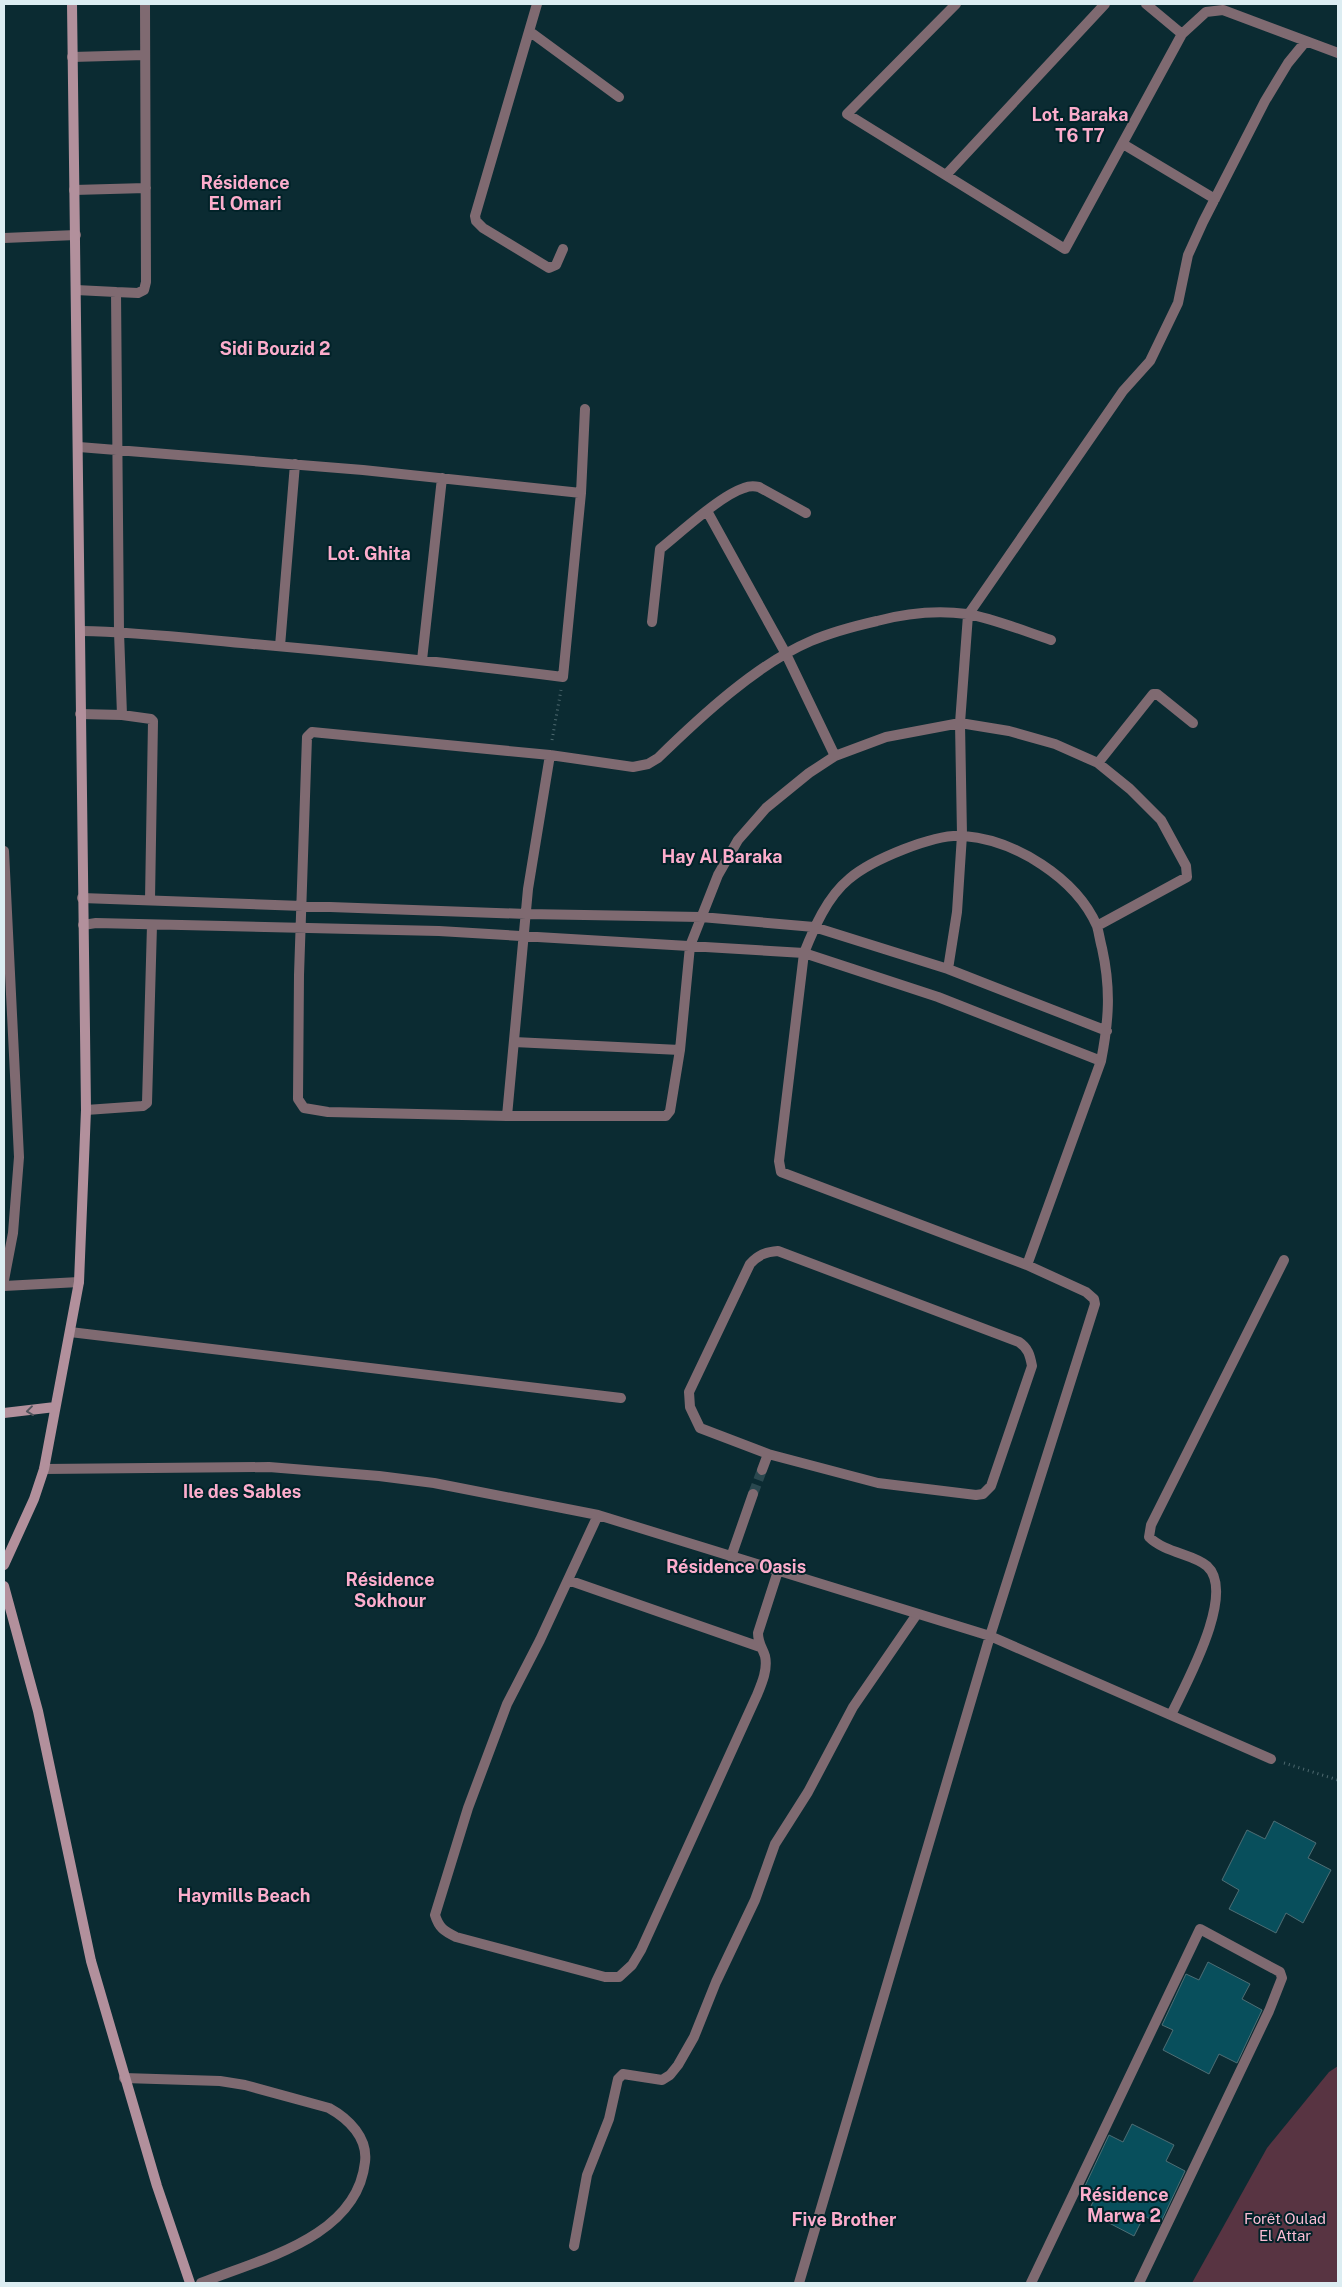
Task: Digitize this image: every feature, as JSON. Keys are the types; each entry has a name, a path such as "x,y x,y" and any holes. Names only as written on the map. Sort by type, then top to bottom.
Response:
{"street":[{"path":"4,1565 34,1499 44,1469 79,1282 86,1110 80,714 82,631 72,4"},
{"path":"76,290 138,292 144,290 146,282 145,4"},
{"path":"537,4 475,216 476,221 483,228 549,268 556,265 563,249"},
{"path":"956,4 847,114 1065,249 1182,34 1206,12 1223,10 1338,53"},
{"path":"946,175 1105,4"},
{"path":"1146,4 1182,34"},
{"path":"529,31 619,97"},
{"path":"948,969 957,912 962,835 960,722 968,614 1123,391 1150,361 1178,303 1188,255 1215,199 1265,101 1288,63 1306,41"},
{"path":"72,57 145,55"},
{"path":"1123,144 1215,199"},
{"path":"74,190 146,188"},
{"path":"4,238 76,235"},
{"path":"116,292 119,632 122,715"},
{"path":"82,631 119,632 280,646 422,660 563,677 581,493 585,409"},
{"path":"79,447 295,464 581,493"},
{"path":"280,646 295,464"},
{"path":"422,660 442,478"},
{"path":"652,622 660,549 734,492 751,486 759,487 806,514"},
{"path":"707,511 786,654 835,756"},
{"path":"1051,640 968,614 927,611 894,616 829,635 786,654 731,693 658,758 648,764 633,767 550,755 312,732 307,737 298,1089 301,1106 328,1112 507,1116 666,1116 670,1111 680,1050 690,946 718,875 738,840 786,790 835,756 886,738 960,722 1010,731 1055,744 1098,763 1130,789 1161,820 1186,866 1187,872 1184,880 1097,926"},
{"path":"1098,763 1152,694 1157,694 1193,723"},
{"path":"80,714 122,715 151,719 153,721 150,900"},
{"path":"507,1116 536,829 550,755"},
{"path":"799,2283 990,1636 1095,1304 1094,1299 1086,1292 1026,1265 781,1172 779,1161 804,953 814,927 848,879 872,863 925,842 962,835 992,840 1026,854 1055,873 1077,896 1097,926 1110,996 1107,1031 1101,1061 1026,1265"},
{"path":"4,851 19,1157 13,1233 4,1280"},
{"path":"82,898 303,904 526,914 701,917 814,927 948,969 1107,1031"},
{"path":"84,925 96,923 302,928 525,936 804,953 938,997 1101,1061"},
{"path":"86,1110 143,1106 148,1103 152,925"},
{"path":"514,1042 680,1050"},
{"path":"778,1251 1019,1342 1026,1347 1030,1356 1032,1366 1029,1375 991,1486 983,1494 976,1495 878,1483 768,1454 700,1428 690,1407 689,1392 750,1264 757,1256 767,1252 778,1251"},
{"path":"1171,1715 1208,1635 1217,1593 1215,1576 1207,1565 1156,1544 1149,1537 1150,1525 1284,1260"},
{"path":"4,1286 79,1282"},
{"path":"70,1332 621,1398"},
{"path":"4,1414 55,1408"},
{"path":"762,1470 768,1454"},
{"path":"44,1469 269,1467 379,1476 434,1483 598,1516 990,1636 1271,1759"},
{"path":"731,1557 753,1494"},
{"path":"598,1516 507,1704 468,1808 435,1915 443,1931 456,1937 605,1977 619,1977 626,1972 642,1950 758,1695 765,1665 765,1655 760,1647 758,1633 778,1571"},
{"path":"568,1580 760,1647"},
{"path":"4,1586 38,1711 91,1961 157,2186 190,2283"},
{"path":"574,2246 587,2175 609,2119 618,2079 623,2074 662,2080 670,2075 678,2065 694,2037 716,1982 755,1900 775,1844 808,1792 853,1706 917,1614"},
{"path":"1031,2283 1200,1929 1280,1972 1282,1978 1269,2011 1139,2283"},
{"path":"124,2078 220,2081 245,2085 329,2108 341,2115 359,2135 365,2159 363,2177 350,2202 321,2232 302,2243 201,2283"}],"path":[{"path":"550,755 563,677"},
{"path":"1271,1759 1338,1780"}],"green space":[{"name":"Forêt Oulad El Attar","path":"1338,2066 1338,2283 1192,2283 1267,2148 1329,2072"}],"building":[{"path":"1274,1821 1316,1843 1308,1858 1331,1870 1303,1923 1286,1913 1276,1933 1229,1909 1239,1890 1222,1880 1247,1830 1265,1839"},
{"path":"1208,1962 1250,1984 1242,1999 1262,2010 1237,2063 1219,2054 1209,2074 1163,2050 1173,2030 1162,2025 1186,1974 1199,1980"},
{"path":"1132,2124 1174,2145 1166,2161 1185,2171 1160,2224 1144,2216 1134,2236 1088,2212 1098,2192 1085,2186 1109,2135 1123,2142"}],"tunnel":[{"path":"753,1494 762,1470"}],"district":[{"name":"Lot. Baraka T6 T7","path":"1080,125"},
{"name":"Résidence El Omari","path":"245,193"},
{"name":"Sidi Bouzid 2","path":"275,349"},
{"name":"Lot. Ghita","path":"369,554"},
{"name":"Hay Al Baraka","path":"722,857"},
{"name":"Ile des Sables","path":"242,1492"},
{"name":"Résidence Oasis","path":"736,1567"},
{"name":"Résidence Sokhour","path":"390,1590"},
{"name":"Haymills Beach","path":"244,1896"},
{"name":"Résidence Marwa 2","path":"1124,2205"},
{"name":"Five Brother","path":"844,2220"}]}
